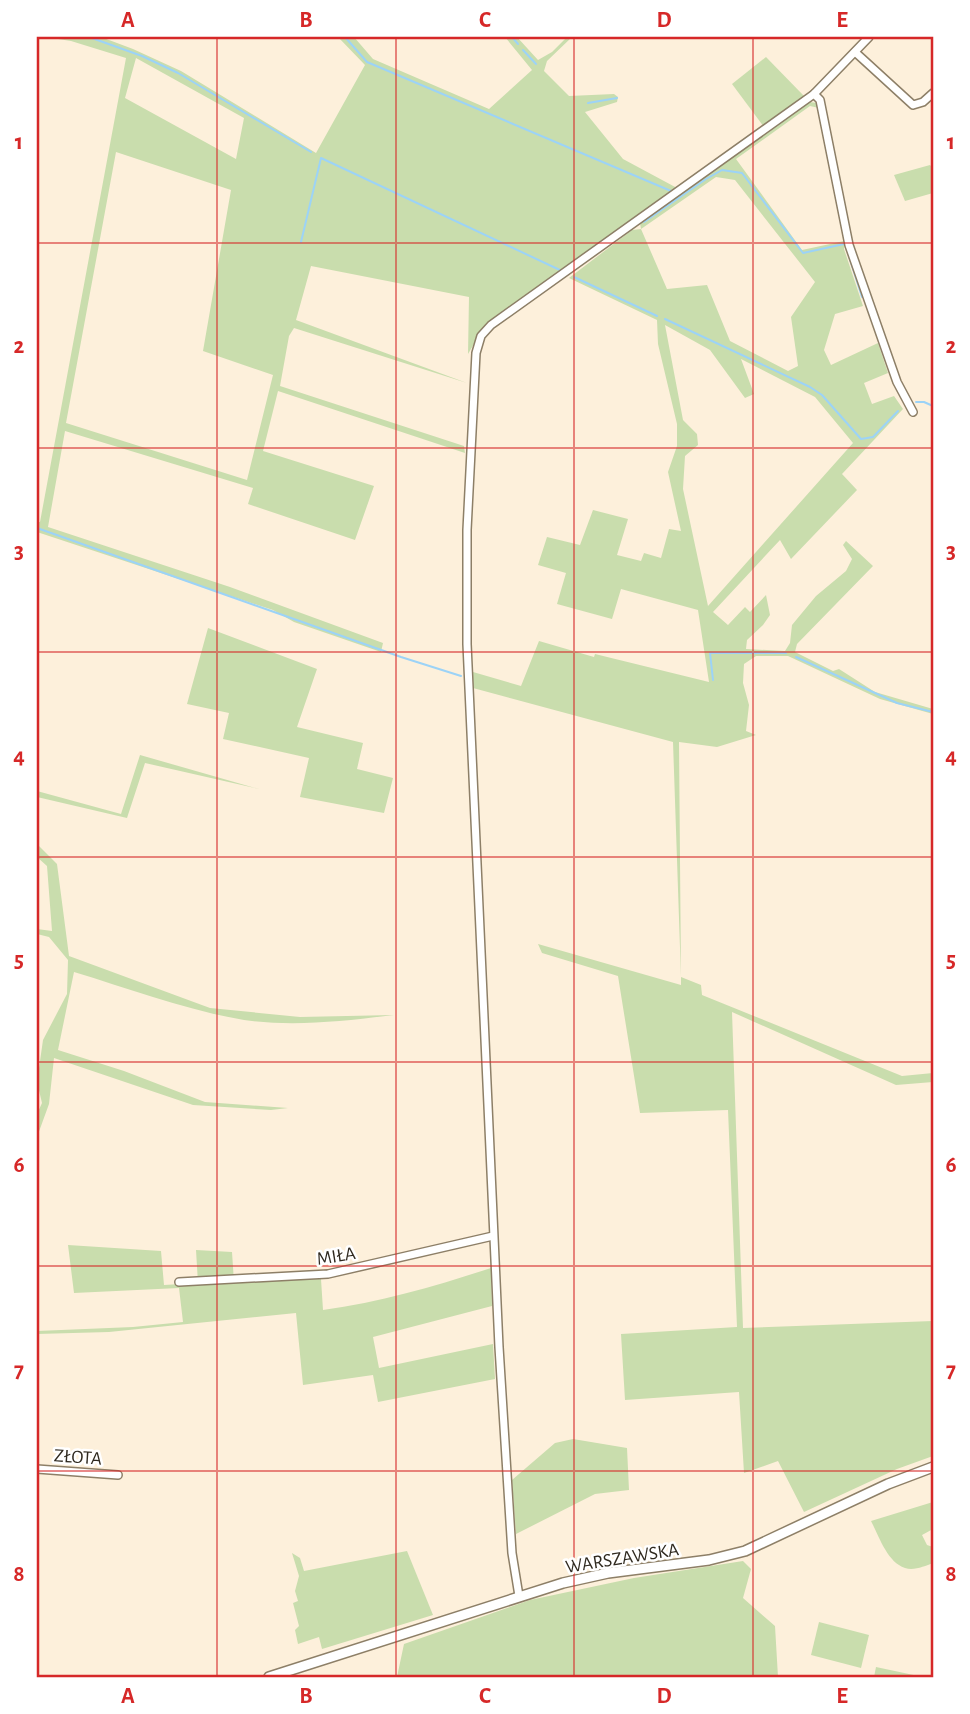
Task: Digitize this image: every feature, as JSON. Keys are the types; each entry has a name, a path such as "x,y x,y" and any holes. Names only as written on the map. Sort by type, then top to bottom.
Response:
{"main road":[{"name":"WARSZAWSKA","path":"270,1677 587,1577 689,1564 745,1551 878,1489 933,1467"}],"street":[{"path":"519,1597 512,1553 493,1236 467,644 467,530 476,353 481,336 491,325 814,94 869,37"},
{"path":"855,52 913,105 923,102 933,93"},
{"path":"814,94 820,100 849,245 897,382 913,412"},
{"name":"MIŁA","path":"179,1282 328,1274 493,1236"},
{"name":"ZŁOTA","path":"37,1469 118,1475"}],"green space":[{"path":"45,37 101,37 133,49 181,71 316,153 365,65 338,37 354,37 373,59 489,109 532,70 505,37 517,37 538,60 552,52 567,37 572,37 547,61 544,71 569,96 614,94 618,97 617,102 585,112 623,159 677,188 567,269 502,312 484,327 468,354 469,297 311,266 296,320 467,383 294,328 289,336 280,386 464,446 465,453 278,391 263,451 374,486 355,540 248,504 253,488 65,431 48,527 230,587 383,643 381,652 294,622 273,610 37,532 126,58 71,41","holes":["136,58 244,118 236,159 125,98","116,152 231,190 203,351 273,375 247,480 66,423"]},
{"path":"766,57 804,96 764,127 732,84"},
{"path":"809,102 818,103 819,108 810,106 736,159 802,250 844,241 844,249 863,306 835,314 824,350 831,365 878,343 888,373 864,383 872,404 894,396 903,409 842,474 857,490 791,559 780,540 713,612 728,625 745,607 750,612 766,595 770,615 747,640 746,649 785,651 790,643 792,625 816,596 846,571 852,559 843,545 846,541 873,566 797,644 795,652 833,671 839,669 875,692 933,709 933,714 880,699 788,656 756,656 744,664 743,683 749,705 746,731 756,735 717,747 679,742 681,977 673,742 473,688 473,672 521,686 539,641 594,657 595,654 709,682 698,610 621,589 612,619 557,604 566,573 538,565 547,537 580,545 593,510 628,519 617,555 641,561 644,553 661,558 669,529 681,531 668,472 677,446 677,424 658,344 657,320 569,278 632,230 641,229 640,223","holes":["716,177 735,180 815,282 791,317 798,366 788,371 730,341 707,285 667,289 641,229","665,325 710,350 745,398 754,394 741,359 815,397 853,443 708,606 683,489 685,456 698,445 697,434 683,420"]},
{"path":"930,165 933,168 933,193 905,201 894,175"},
{"path":"208,628 317,669 297,727 363,743 357,769 393,778 384,813 300,797 309,758 223,739 229,713 187,704"},
{"path":"140,755 259,789 145,763 127,818 37,797 37,791 121,814"},
{"path":"37,844 57,864 69,956 210,1008 300,1017 394,1015 301,1023 244,1020 179,1005 74,972 58,1050 124,1071 205,1102 288,1108 271,1110 193,1105 54,1058 49,1104 37,1137 37,1114 42,1103 37,1082 43,1040 67,994 68,960 49,937 37,934 37,929 52,931 47,866 37,857"},
{"path":"538,944 681,985 681,977 701,985 702,995 902,1076 933,1073 933,1082 896,1085 732,1012 743,1328 933,1321 933,1456 897,1469 804,1512 778,1461 744,1473 739,1392 625,1400 621,1334 737,1327 728,1110 640,1113 618,976 542,953"},
{"path":"68,1245 161,1251 164,1285 198,1283 196,1250 232,1252 234,1282 321,1279 323,1310 408,1293 491,1268 492,1306 373,1337 379,1368 493,1344 495,1379 378,1402 373,1375 303,1385 296,1313 109,1332 37,1334 37,1331 183,1322 179,1288 74,1293"},
{"path":"573,1439 627,1448 629,1490 595,1494 516,1534 512,1480 555,1443"},
{"path":"933,1502 933,1529 922,1535 927,1545 933,1547 933,1563 916,1569 905,1568 888,1554 871,1521"},
{"path":"407,1551 433,1615 322,1649 319,1637 298,1644 295,1630 299,1626 293,1603 298,1601 295,1591 299,1576 292,1553 300,1558 304,1571"},
{"path":"743,1561 751,1569 743,1598 775,1626 778,1677 397,1677 404,1644 530,1600 634,1578"},
{"path":"819,1622 869,1635 861,1668 811,1655"},
{"path":"876,1667 923,1677 874,1677"}],"waterway":[{"path":"89,37 142,56 178,73 311,152"},
{"path":"345,37 367,62 671,191"},
{"path":"512,37 518,44"},
{"path":"523,50 536,64"},
{"path":"588,103 617,98"},
{"path":"301,242 321,158 562,271"},
{"path":"644,222 722,170 742,173 803,253 844,244"},
{"path":"848,253 862,297"},
{"path":"574,277 657,316"},
{"path":"665,319 810,387 822,395 861,439 873,437 898,411"},
{"path":"916,402 933,406"},
{"path":"37,528 461,676"},
{"path":"713,680 710,653 786,653"},
{"path":"796,657 897,703 933,712"}]}
